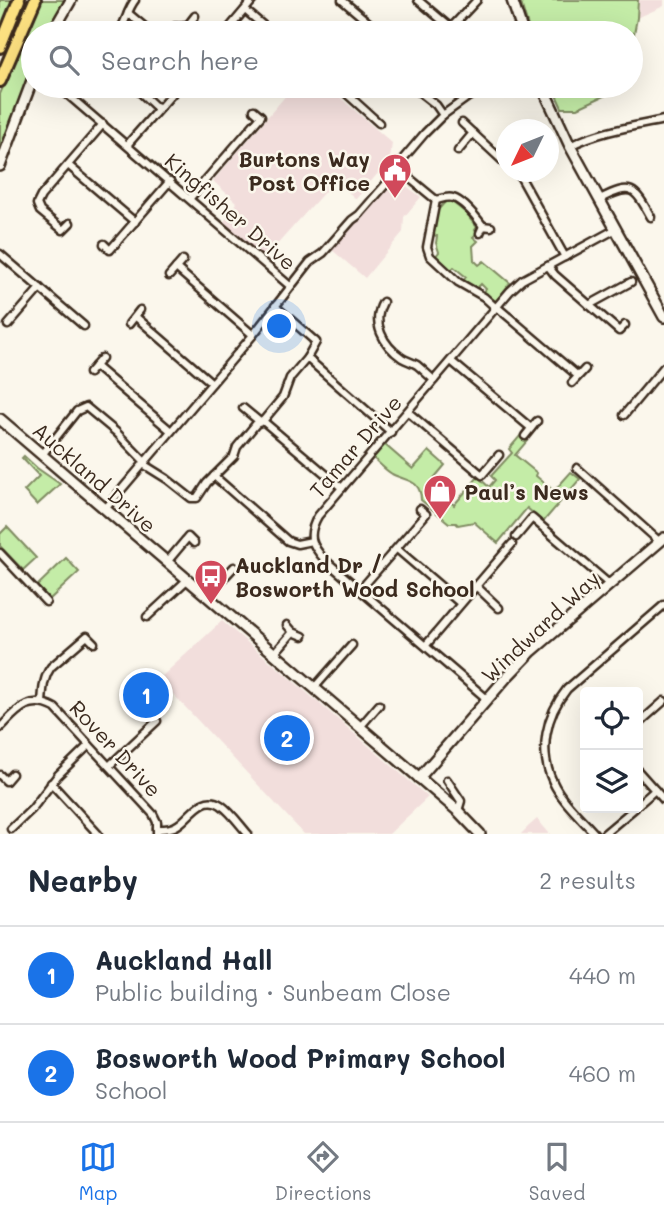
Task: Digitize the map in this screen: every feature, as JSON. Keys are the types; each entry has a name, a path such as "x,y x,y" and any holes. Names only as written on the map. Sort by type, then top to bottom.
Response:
{"highway":[{"path":"0,47 19,0"},
{"path":"26,21 35,0"},
{"path":"0,81 21,32"}],"street":[{"path":"58,21 71,0"},
{"path":"126,21 130,6 135,0"},
{"path":"235,21 253,0"},
{"path":"342,0 367,21"},
{"path":"418,0 439,21"},
{"path":"458,21 477,0"},
{"path":"512,0 519,21"},
{"path":"245,10 258,21"},
{"path":"128,13 138,21"},
{"path":"191,21 195,16"},
{"path":"0,166 26,98"},
{"name":"Kingfisher Drive","path":"72,98 290,286 253,335 105,509"},
{"path":"146,98 158,109"},
{"path":"127,145 168,98"},
{"path":"352,98 379,122"},
{"path":"427,98 443,115"},
{"path":"290,286 310,262 323,253 359,215 425,133 443,115 467,98"},
{"path":"548,98 570,146 664,317"},
{"path":"190,198 261,116 254,110"},
{"path":"570,146 664,120"},
{"path":"462,123 496,154"},
{"path":"70,223 63,230 40,211 37,204 103,124"},
{"path":"458,150 473,133"},
{"path":"68,165 135,222"},
{"path":"396,167 436,201"},
{"path":"104,244 110,250 170,181"},
{"path":"523,182 565,257"},
{"path":"600,199 613,191 628,189 639,197 651,217"},
{"path":"436,201 455,198 485,229"},
{"path":"436,201 428,247 430,256 458,282 497,307 578,376"},
{"path":"647,210 654,205"},
{"name":"Tamar Drive","path":"312,541 311,530 318,516 522,280 616,229"},
{"path":"0,254 84,326"},
{"path":"169,276 183,260"},
{"path":"548,266 589,305 622,328"},
{"path":"176,268 253,335"},
{"path":"589,305 631,282"},
{"path":"623,286 628,294"},
{"path":"8,325 40,288"},
{"path":"383,302 378,310 377,321 388,346 434,380"},
{"path":"42,455 78,411 86,407 116,432 144,463 191,498 197,498 234,456 237,447 256,424 262,422 285,395 290,378 316,342 275,306"},
{"path":"129,324 140,310"},
{"path":"136,317 212,383"},
{"path":"89,373 102,358"},
{"path":"307,358 391,432"},
{"path":"451,360 531,428"},
{"path":"95,366 171,431"},
{"path":"624,415 664,368"},
{"path":"572,383 584,369"},
{"path":"243,408 342,488"},
{"path":"408,412 482,475 499,455"},
{"name":"Auckland Drive","path":"0,419 458,811 480,834"},
{"path":"524,436 537,421"},
{"path":"577,468 662,540"},
{"path":"214,477 288,541 298,544 312,541 316,551 325,560 487,699"},
{"path":"360,590 426,514 420,509"},
{"path":"516,537 532,518 610,584"},
{"path":"167,562 188,537 194,543"},
{"name":"Windward Way","path":"419,778 532,651 662,540"},
{"path":"426,645 512,544"},
{"path":"397,549 460,603"},
{"path":"0,553 46,602"},
{"path":"207,596 234,568"},
{"path":"147,617 188,579"},
{"path":"476,586 499,608"},
{"path":"595,834 553,783 546,752 548,723 556,704 567,689 664,605"},
{"path":"287,625 293,632 303,636"},
{"path":"274,654 293,632"},
{"path":"42,703 43,683 51,667 87,636 94,643"},
{"path":"314,688 352,645"},
{"path":"643,720 664,701"},
{"name":"Rover Drive","path":"0,728 21,708 37,702 55,708 153,814 157,822 157,832"},
{"path":"366,705 373,712"},
{"path":"360,727 379,705"},
{"path":"109,766 157,721"},
{"path":"11,829 89,745"},
{"path":"0,775 6,781 12,775"},
{"path":"643,777 664,800"},
{"path":"447,780 461,801 458,811"},
{"path":"51,783 99,834"},
{"path":"643,801 655,790"},
{"path":"157,832 178,825 208,801 223,806 248,834"},
{"path":"604,834 629,813"},
{"path":"23,819 29,826"}],"shaded area":[{"path":"638,0 664,0 664,6 637,18"},
{"path":"284,98 341,98 392,143 390,159 356,199 335,180 265,258 223,223 237,203 213,181"},
{"path":"396,178 421,197 404,217 403,232 365,278 331,249"},
{"path":"222,621 428,797 389,834 304,834 159,679"},
{"path":"537,819 550,834 521,834 529,826"}],"green space":[{"path":"0,0 13,0 0,31"},
{"path":"40,0 67,0 54,21 31,21"},
{"path":"520,0 638,0 636,21 526,21"},
{"path":"21,45 22,98 0,157 0,94"},
{"path":"557,98 599,98 578,108 562,108"},
{"path":"446,201 452,202 471,217 477,227 475,230 478,232 473,237 478,241 473,246 474,260 479,265 484,261 510,283 496,301 483,293 486,289 481,284 477,288 463,281 466,277 454,267 451,270 435,257 439,252 437,236 433,235 438,210"},
{"path":"520,436 527,441 515,455 554,491 571,472 580,479 543,522 527,508 498,543 474,522 458,525 449,523 421,500 415,484 392,474 373,458 384,444 413,469 429,451 445,465 430,483 454,505 478,477 489,487 495,480 491,476 512,453 509,449"},
{"path":"24,456 60,484 37,505 24,491 39,476 22,458"},
{"path":"7,527 36,558 23,570 0,546 0,534"},
{"path":"66,558 79,572 50,599 37,586"}],"place":[{"name":"Burtons Way Post Office","path":"395,200"},
{"name":"Paul’s News","path":"440,521"},
{"name":"Auckland Dr / Bosworth Wood School","path":"211,606"},
{"name":"Auckland Hall","path":"146,695"},
{"name":"Bosworth Wood Primary School","path":"287,738"}]}
